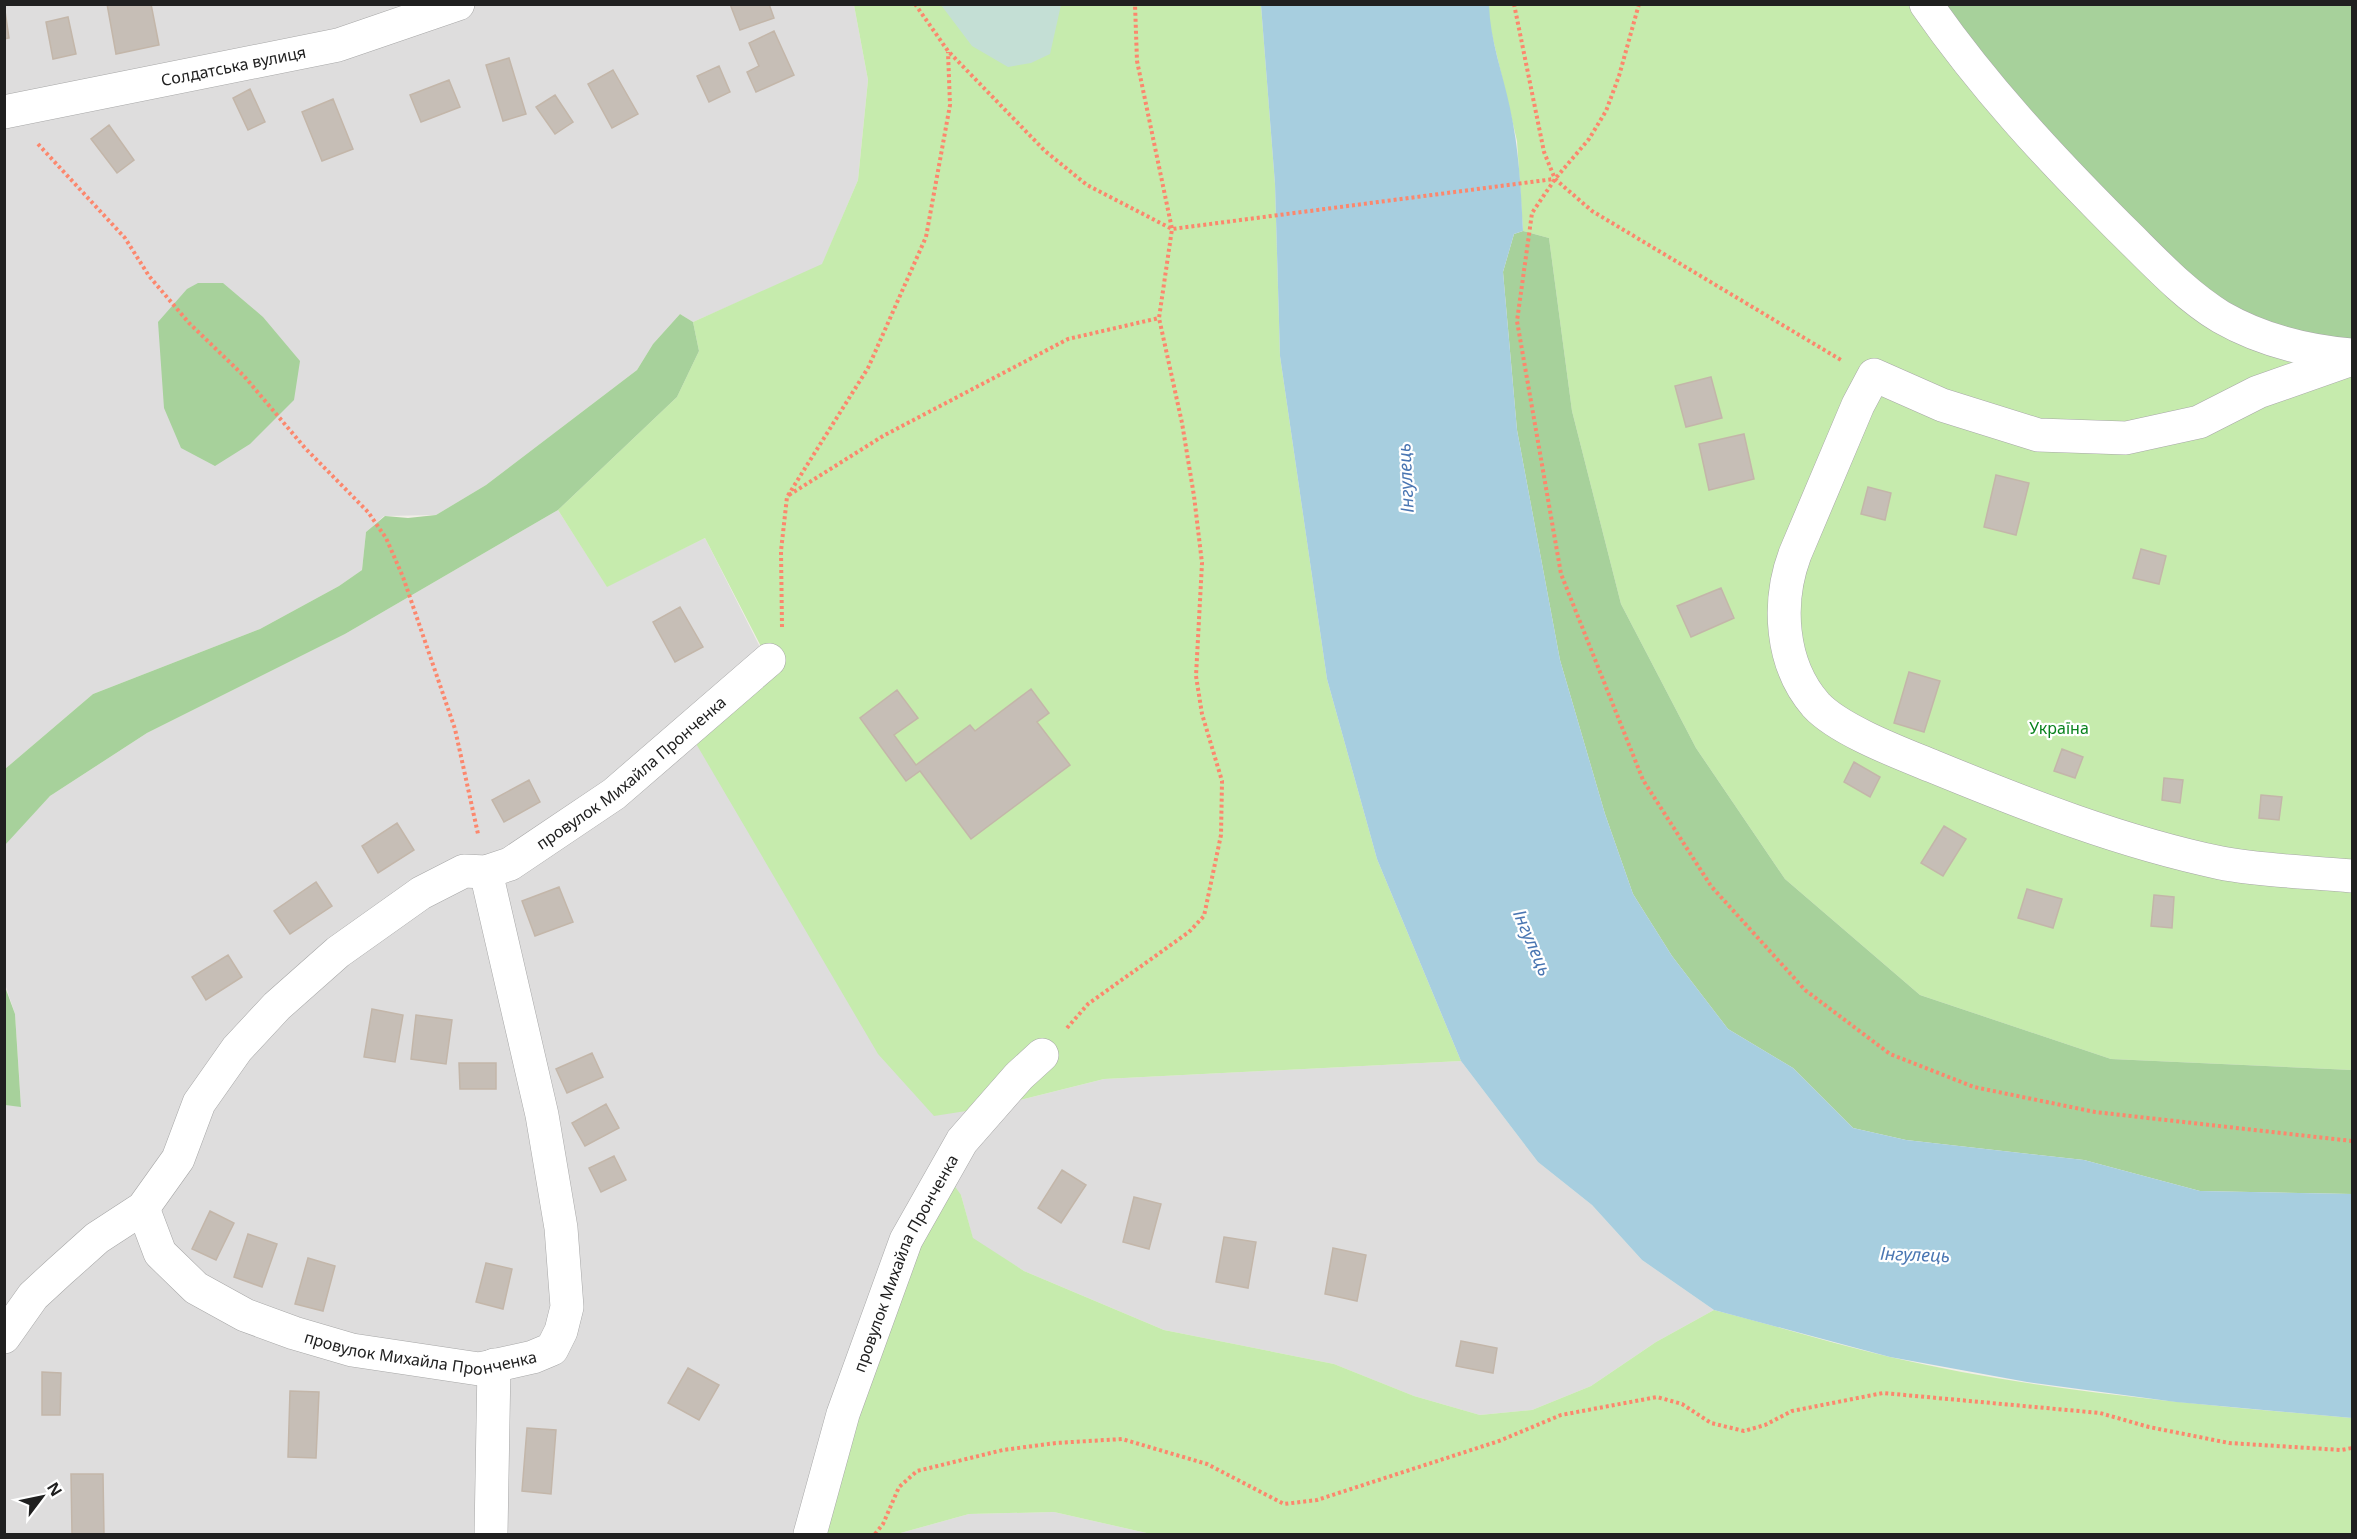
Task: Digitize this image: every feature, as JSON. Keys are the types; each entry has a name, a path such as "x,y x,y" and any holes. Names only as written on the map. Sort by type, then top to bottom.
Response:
{"street":[{"name":"Солдатська вулиця","path":"7,111 338,45 458,4"},
{"path":"1926,4 2004,107 2083,190 2173,279 2221,316 2271,339 2311,351 2352,357"},
{"path":"2352,357 2258,392 2199,422 2126,438 2038,435 1942,405 1874,375 1858,405 1787,575 1784,626 1788,651 1799,679 1816,705 1846,726 1895,751 2054,815 2136,843 2224,863 2352,876"},
{"name":"провулок Михайла Пронченка","path":"4,1337 33,1296 98,1238 143,1208 178,1159 199,1103 237,1049 277,1006 338,952 421,892 464,871 486,872 510,864 614,795 769,660"},
{"name":"провулок Михайла Пронченка","path":"143,1208 160,1253 196,1288 245,1315 352,1350 479,1369 533,1357 552,1349 561,1332 567,1307 561,1228 542,1115 486,872"},
{"name":"провулок Михайла Пронченка","path":"810,1534 843,1414 906,1240 962,1141 1019,1076 1042,1055"},
{"path":"491,1534 494,1365"}],"path":[{"path":"915,4 948,51 1046,151 1087,185 1172,230 1555,179"},
{"path":"1042,1055 1088,1004 1189,932 1204,916 1221,835 1222,781 1202,714 1196,676 1202,563 1194,496 1182,423 1159,318 1172,230 1137,61 1135,4"},
{"path":"1514,4 1544,152 1555,179 1592,211 1665,257 1848,364 1874,375"},
{"path":"1639,4 1619,76 1606,111 1589,139 1555,179 1532,213 1517,321 1561,574 1643,780 1711,886 1805,990 1890,1054 1974,1087 2095,1112 2352,1141"},
{"path":"769,660 782,634 781,552 787,497 868,368 926,237 950,105 948,51"},
{"path":"7,111 125,238 149,276 189,323 244,376 305,448 368,513 386,538 403,577 455,729 486,872"},
{"path":"787,497 883,436 1068,339 1159,318"},
{"path":"875,1534 883,1524 899,1487 917,1471 1003,1450 1056,1443 1122,1439 1207,1464 1284,1504 1317,1500 1498,1441 1561,1415 1657,1397 1682,1404 1711,1423 1744,1431 1765,1425 1792,1411 1883,1393 2100,1413 2149,1427 2229,1443 2352,1448"}],"shaded area":[{"path":"5,5 854,5 868,80 858,180 822,265 693,322 680,314 653,344 637,370 486,485 436,515 384,516 366,532 362,570 339,586 260,629 93,694 5,769"},
{"path":"941,5 1061,5 1050,54 1031,63 1008,67 972,46"},
{"path":"558,510 607,586 705,538 992,1107 1104,1079 1461,1061 1538,1162 1592,1205 1642,1260 1714,1310 1656,1342 1591,1386 1532,1410 1480,1415 1414,1396 1334,1364 1164,1330 1024,1271 973,1239 961,1195 810,1534 5,1534 5,1105 21,1106 15,1014 5,984 4,845 50,796 147,733 345,634"},
{"path":"1054,1512 1151,1534 897,1534 969,1514"}],"green space":[{"path":"854,5 1261,5 1275,184 1280,356 1327,679 1377,859 1461,1061 1104,1079 992,1107 934,1116 878,1054 688,730 768,660 705,538 607,587 558,510 677,397 699,351 693,322 822,264 858,180 868,80"},
{"name":"Україна","path":"1489,5 1926,5 2352,355 2352,1070 2111,1059 1920,995 1785,879 1696,748 1621,604 1572,411 1549,238 1523,231 1517,141 1489,22"},
{"path":"1926,5 2352,5 2352,355 2221,317"},
{"path":"1523,231 1549,238 1572,411 1621,604 1696,748 1785,879 1920,995 2111,1059 2352,1070 2352,1194 2200,1191 2084,1160 1906,1140 1853,1128 1793,1068 1728,1029 1672,956 1633,894 1605,814 1560,660 1517,430 1503,272 1514,234"},
{"path":"198,283 223,283 263,317 300,361 294,400 250,444 215,466 181,448 164,408 158,322 187,289"},
{"path":"680,314 693,322 699,351 677,397 558,510 345,634 147,733 50,796 5,845 5,769 93,694 260,629 339,586 362,570 366,532 385,516 408,518 436,515 486,485 637,370 653,344"},
{"path":"4,984 15,1014 21,1107 5,1105"},
{"path":"944,1171 961,1195 973,1238 1024,1271 1164,1330 1334,1364 1414,1396 1480,1415 1532,1410 1591,1386 1656,1342 1714,1310 1890,1357 2004,1379 2120,1395 2352,1418 2352,1534 1151,1534 1054,1512 969,1514 897,1534 810,1534"}],"water":[{"name":"Інгулець","path":"1261,5 1489,5 1494,44 1507,95 1518,154 1523,231 1514,234 1503,272 1517,430 1560,660 1605,814 1633,894 1672,956 1728,1029 1793,1068 1853,1128 1906,1140 2084,1160 2200,1191 2352,1194 2352,1418 2176,1402 2027,1382 1890,1357 1714,1310 1642,1260 1592,1205 1538,1162 1461,1061 1377,859 1327,679 1280,356 1275,184"}],"building":[{"path":"4,4 9,38 4,39"},
{"path":"107,4 151,4 159,45 116,54"},
{"path":"730,4 769,4 774,18 740,30"},
{"path":"68,17 76,54 53,59 46,22"},
{"path":"774,31 794,75 756,92 747,72 759,66 749,43"},
{"path":"509,58 526,114 503,121 486,65"},
{"path":"719,66 730,92 709,102 697,76"},
{"path":"613,70 638,114 612,128 588,84"},
{"path":"449,80 460,107 421,122 410,95"},
{"path":"250,89 265,122 248,130 233,98"},
{"path":"555,95 573,122 555,134 536,107"},
{"path":"333,99 353,149 322,161 302,112"},
{"path":"109,125 134,160 117,173 91,139"},
{"path":"1711,377 1722,418 1686,427 1675,386"},
{"path":"1744,434 1754,479 1709,490 1699,444"},
{"path":"1996,475 2029,483 2016,535 1984,527"},
{"path":"1868,487 1891,493 1885,520 1861,514"},
{"path":"2141,549 2166,556 2159,584 2133,578"},
{"path":"1721,588 1734,618 1691,637 1677,606"},
{"path":"680,607 703,647 675,662 653,622"},
{"path":"1909,672 1940,681 1924,732 1894,723"},
{"path":"1031,689 1049,713 1037,722 1070,765 971,839 920,771 906,781 860,718 897,690 918,718 894,735 916,765 970,725 975,731"},
{"path":"2062,749 2083,757 2075,778 2054,771"},
{"path":"1854,762 1880,777 1870,797 1844,782"},
{"path":"2164,778 2183,780 2180,803 2162,800"},
{"path":"529,780 540,802 504,822 492,800"},
{"path":"2261,795 2282,797 2279,820 2259,818"},
{"path":"397,823 414,850 378,873 362,846"},
{"path":"1944,826 1966,839 1943,876 1921,863"},
{"path":"316,882 332,906 290,934 274,911"},
{"path":"559,887 573,922 535,936 522,901"},
{"path":"2027,889 2062,899 2053,928 2018,918"},
{"path":"2154,895 2174,897 2172,928 2151,926"},
{"path":"228,955 242,977 206,1000 192,977"},
{"path":"372,1009 403,1015 395,1062 364,1057"},
{"path":"416,1015 452,1020 446,1064 411,1059"},
{"path":"592,1053 603,1077 567,1093 556,1069"},
{"path":"459,1063 496,1063 496,1089 460,1089"},
{"path":"606,1104 619,1128 585,1146 572,1123"},
{"path":"614,1156 626,1180 601,1192 589,1168"},
{"path":"1062,1170 1086,1185 1061,1223 1038,1208"},
{"path":"1134,1197 1161,1204 1149,1249 1123,1242"},
{"path":"210,1211 234,1223 216,1260 192,1249"},
{"path":"248,1234 277,1244 262,1287 234,1277"},
{"path":"1224,1237 1256,1242 1248,1288 1216,1282"},
{"path":"1333,1248 1366,1255 1357,1301 1325,1294"},
{"path":"308,1258 335,1266 323,1311 295,1304"},
{"path":"486,1263 512,1269 503,1309 476,1302"},
{"path":"1461,1341 1497,1348 1493,1373 1456,1366"},
{"path":"688,1368 719,1385 699,1420 668,1403"},
{"path":"42,1372 61,1373 60,1415 42,1415"},
{"path":"290,1391 319,1392 316,1458 288,1457"},
{"path":"527,1428 556,1430 551,1494 522,1491"},
{"path":"71,1474 103,1474 104,1534 72,1534"}]}
